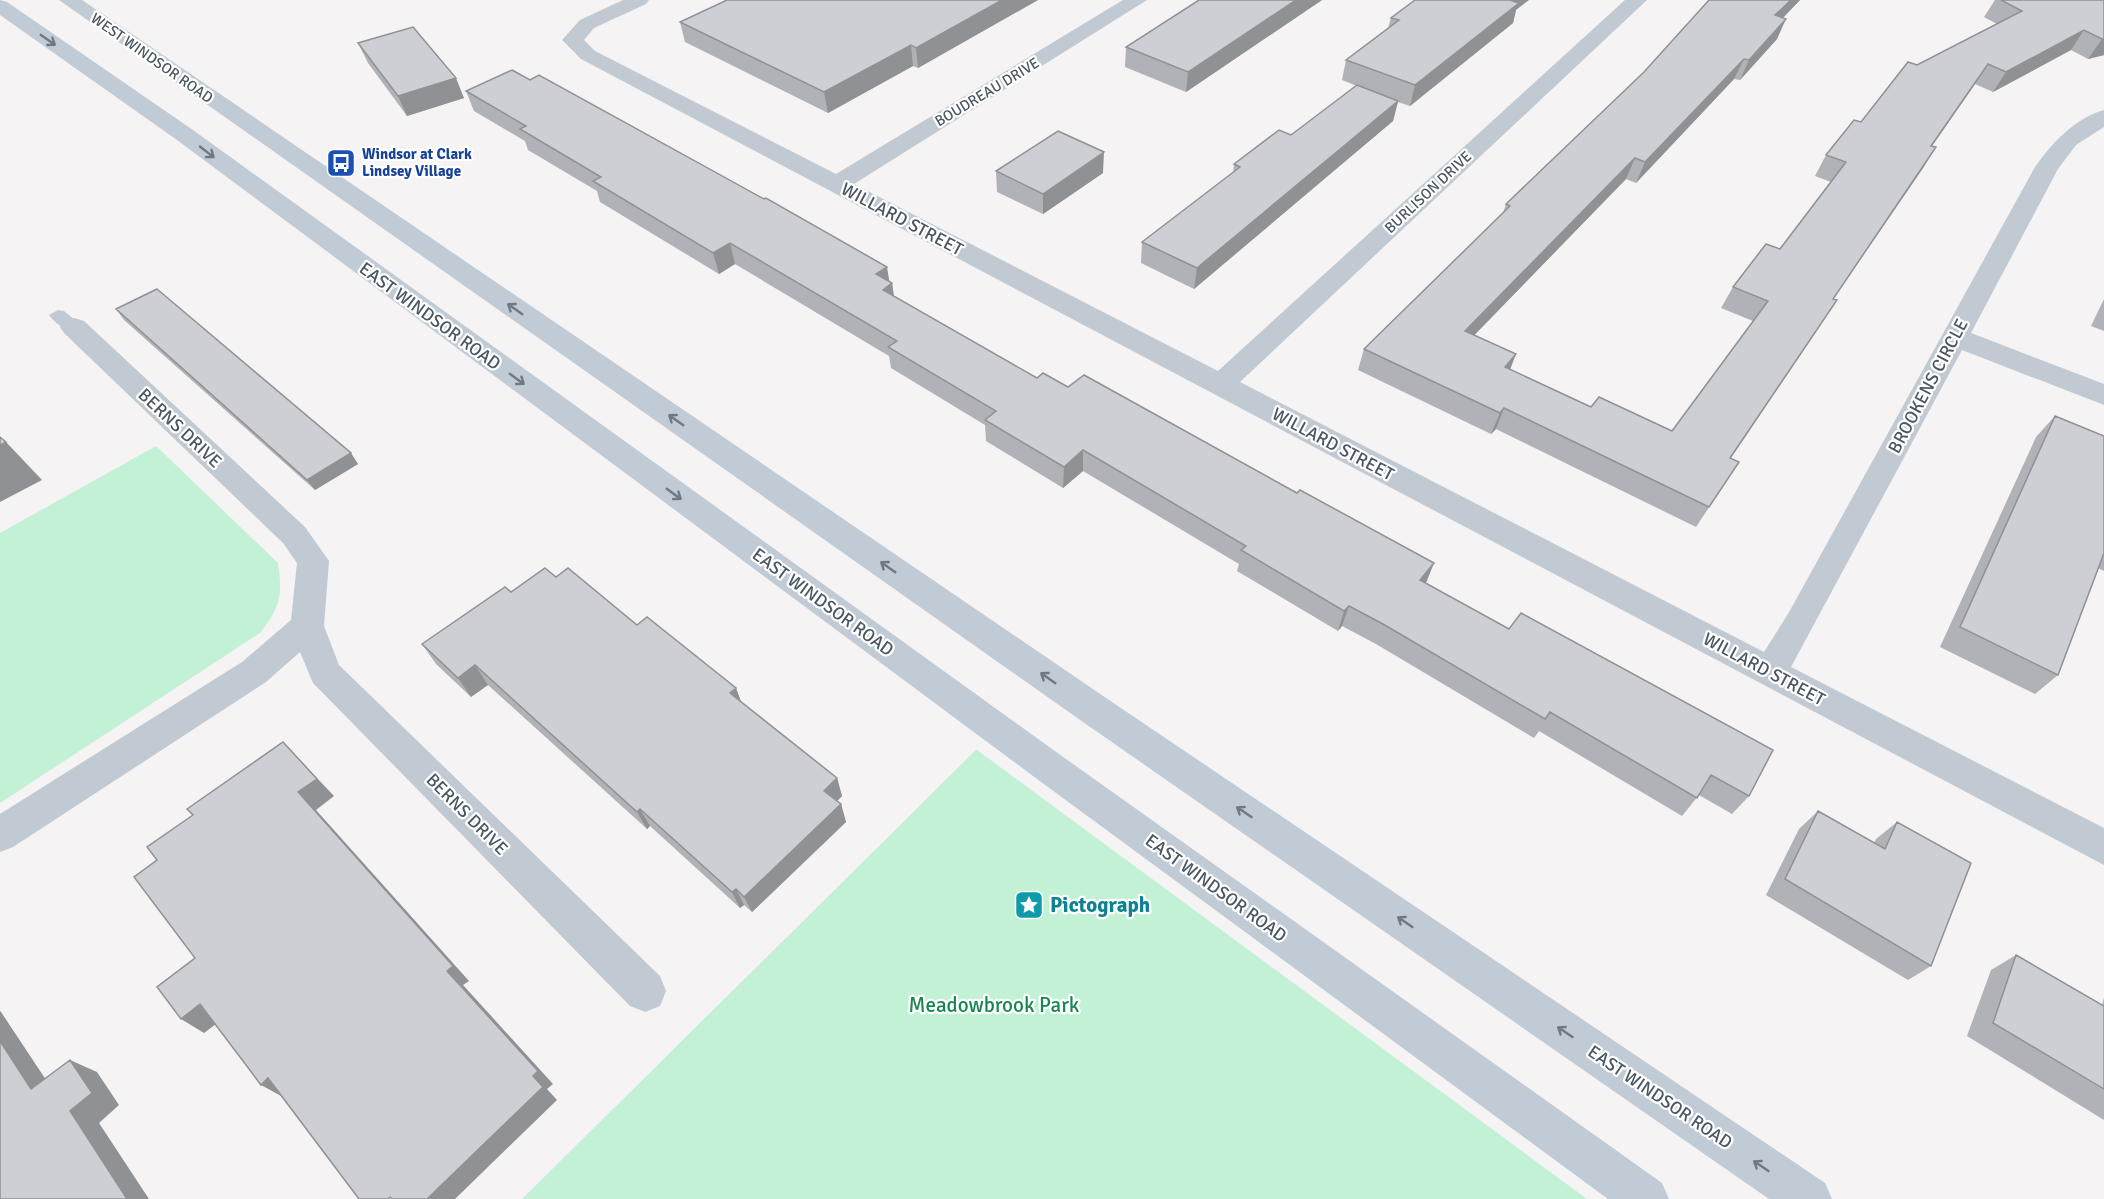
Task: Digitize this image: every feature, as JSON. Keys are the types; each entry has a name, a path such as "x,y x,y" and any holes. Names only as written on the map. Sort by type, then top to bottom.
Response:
{"main road":[{"name":"WEST WINDSOR ROAD","path":"69,0 235,117"},
{"name":"EAST WINDSOR ROAD","path":"0,6 185,135 1016,744 1646,1199"},
{"name":"EAST WINDSOR ROAD","path":"235,117 1809,1199"}],"street":[{"name":"WILLARD STREET","path":"639,0 587,24 575,34 572,40 575,46 588,55 2104,847"},
{"name":"BOUDREAU DRIVE","path":"837,184 1137,0"},
{"name":"BURLISON DRIVE","path":"1220,385 1637,0"},
{"name":"BROOKENS CIRCLE","path":"1770,672 1800,623 2047,167 2068,140 2104,117"},
{"name":"BERNS DRIVE","path":"66,321 294,535 313,561 307,626 325,673 645,991"},
{"path":"1954,337 2104,395"},
{"path":"0,835 254,672 307,626"}],"green space":[{"path":"156,446 278,563 280,593 276,608 260,633 0,803 0,533"},
{"name":"Meadowbrook Park","path":"977,750 1587,1199 522,1199"}],"building":[{"path":"727,0 1002,0 916,48 911,45 824,92 680,22"},
{"path":"1199,0 1296,0 1188,72 1126,47"},
{"path":"1415,0 1510,0 1519,3 1415,85 1346,60 1399,20 1391,18"},
{"path":"1709,0 1791,0 1775,15 1786,19 1749,60 1744,59 1645,162 1635,158 1465,331 1516,354 1505,367 1591,407 1599,397 1672,431 1768,301 1733,287 1766,244 1780,249 1846,162 1826,155 1854,120 1861,122 1908,62 1917,65 2022,11 2001,0 2104,0 2104,39 2084,30 2006,72 1988,64 1931,146 1936,147 1833,299 1837,300 1730,458 1739,462 1709,507 1504,408 1500,413 1364,349 1510,206 1506,204 1644,72"},
{"path":"413,27 456,78 398,96 358,43"},
{"path":"512,70 530,80 539,75 764,199 766,198 887,267 876,274 892,283 883,290 1037,378 1043,373 1068,387 1084,375 1297,493 1300,490 1434,563 1420,580 1509,629 1521,613 1773,750 1749,796 1711,775 1697,798 1550,712 1545,719 1383,624 1349,606 1344,611 1241,550 1246,546 1083,450 1064,467 985,420 996,411 888,347 897,341 730,243 713,253 593,181 601,177 520,129 526,126 466,91"},
{"path":"1357,85 1398,101 1197,268 1142,242 1240,167 1234,164 1279,130 1291,135"},
{"path":"1058,131 1104,152 1043,194 996,171"},
{"path":"157,289 351,453 307,480 116,309"},
{"path":"2055,416 2104,436 2104,553 2058,675 1960,627"},
{"path":"0,437 6,442 0,445"},
{"path":"545,568 556,577 568,568 637,625 647,617 736,688 730,693 837,778 824,791 841,804 744,897 736,889 732,892 640,809 637,812 475,665 458,678 422,644 505,587 511,592"},
{"path":"283,742 317,779 298,792 453,966 447,971 538,1071 533,1076 543,1087 427,1199 392,1199 390,1197 388,1199 359,1199 268,1078 261,1085 200,1004 181,1019 157,987 195,958 134,877 157,860 147,847 193,815 187,809"},
{"path":"1818,811 1885,849 1897,822 1971,863 1931,966 1785,879"},
{"path":"2016,955 2104,1006 2104,1089 1993,1023"},
{"path":"0,1041 31,1089 70,1060 92,1093 70,1111 127,1199 0,1199"}],"place":[{"name":"Windsor at Clark Lindsey Village","path":"341,163"},
{"name":"Pictograph","path":"1029,905"}]}
